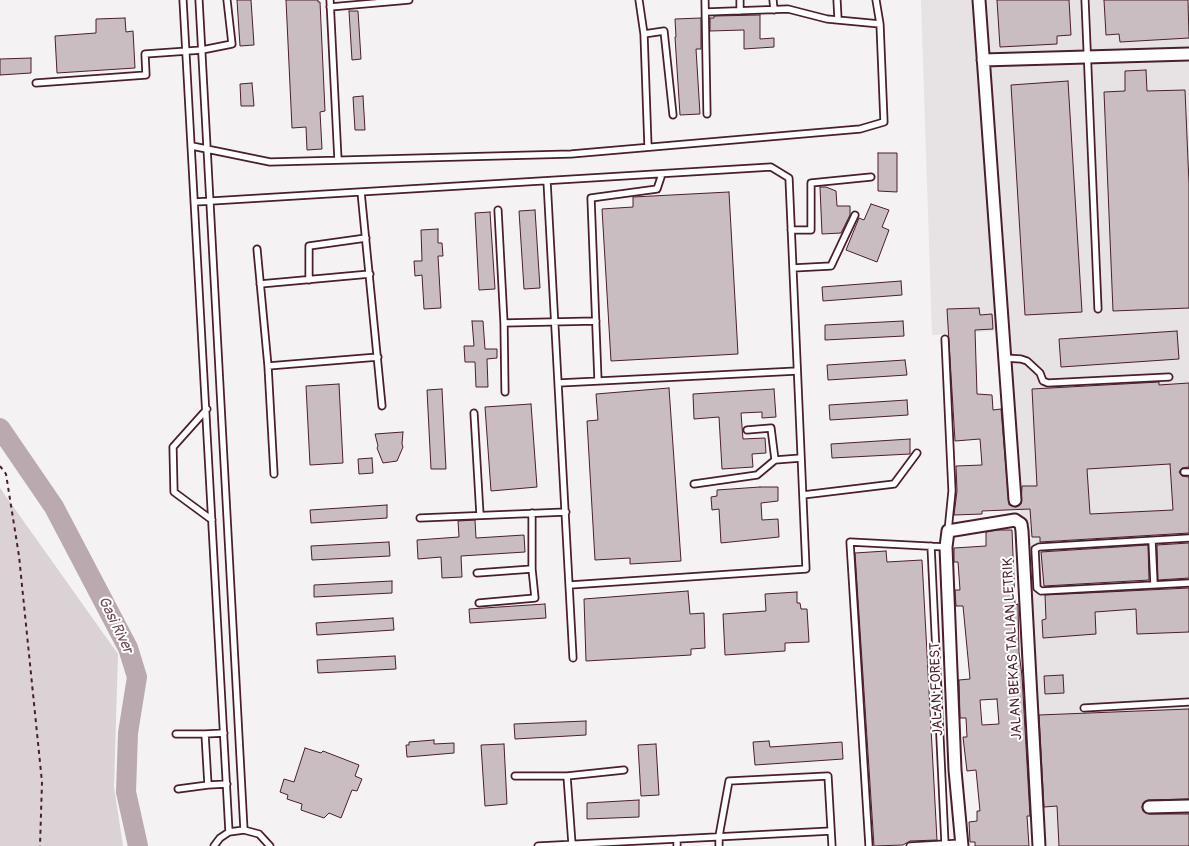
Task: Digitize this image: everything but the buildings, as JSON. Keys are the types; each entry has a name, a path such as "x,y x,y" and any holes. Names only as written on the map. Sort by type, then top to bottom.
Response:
{"street":[{"path":"978,0 1015,500"},
{"path":"983,60 1189,54"},
{"name":"JALAN BEKAS TALIAN LETRIK","path":"948,530 1015,520 1021,524 1039,846"},
{"name":"JALAN FOREST","path":"948,530 946,547 955,770 962,845"},
{"path":"1149,807 1189,806"}],"lane":[{"path":"183,0 229,832"},
{"path":"199,0 244,830"},
{"path":"36,83 146,75 145,54 202,50 232,44 228,0"},
{"path":"338,160 330,3 409,0"},
{"path":"639,0 644,34 648,147"},
{"path":"705,0 707,114"},
{"path":"740,0 740,11"},
{"path":"774,0 774,10"},
{"path":"837,0 838,20"},
{"path":"192,146 270,162 571,154 860,129 884,122 880,24 876,0"},
{"path":"1085,0 1098,309"},
{"path":"706,12 788,9 838,20 880,24"},
{"path":"644,34 664,31 673,115"},
{"path":"195,202 771,167 789,178 806,569 570,585"},
{"path":"598,381 591,198 657,189 662,174"},
{"path":"791,230 811,230 811,183 871,176"},
{"path":"547,181 573,658"},
{"path":"361,192 382,406"},
{"path":"498,210 506,392"},
{"path":"793,268 831,266 855,215"},
{"path":"309,280 309,246 366,238"},
{"path":"257,249 268,366 274,474"},
{"path":"260,284 370,274"},
{"path":"504,323 596,321"},
{"path":"945,339 952,492 948,530"},
{"path":"268,366 378,357"},
{"path":"1005,358 1027,361 1040,372 1043,381 1048,383 1169,377"},
{"path":"559,383 797,371"},
{"path":"207,409 172,447 174,492 212,520"},
{"path":"474,413 480,516"},
{"path":"747,430 771,428 776,460"},
{"path":"803,494 894,484 917,453"},
{"path":"694,484 757,475 776,460 801,458"},
{"path":"420,518 566,512"},
{"path":"479,603 535,598 532,569 532,513"},
{"path":"1189,538 1039,547 1035,549 1037,588 1041,590 1189,583"},
{"path":"1152,541 1154,584"},
{"path":"869,846 850,542 946,547"},
{"path":"931,546 945,844"},
{"path":"477,573 532,569"},
{"path":"1084,708 1189,702"},
{"path":"176,734 224,733"},
{"path":"205,734 208,785"},
{"path":"515,776 567,776 624,770"},
{"path":"567,776 572,844"},
{"path":"720,846 719,836 729,781 828,776 832,846"},
{"path":"178,789 226,784"},
{"path":"214,846 220,838 229,832 244,830 259,834 270,846"},
{"path":"538,846 831,831"},
{"path":"676,839 677,846"},
{"path":"910,846 962,845"}],"path":[{"path":"0,466 6,474 19,556 42,782 40,846"}],"shaded area":[{"path":"921,0 1189,0 1189,846 1047,846 1028,647 1010,330 932,335"},
{"path":"0,488 118,654 114,787 123,846 0,846"}],"waterway":[{"name":"Gasi River","path":"0,428 54,507 128,648 137,677 128,733 126,792 138,846"}]}
